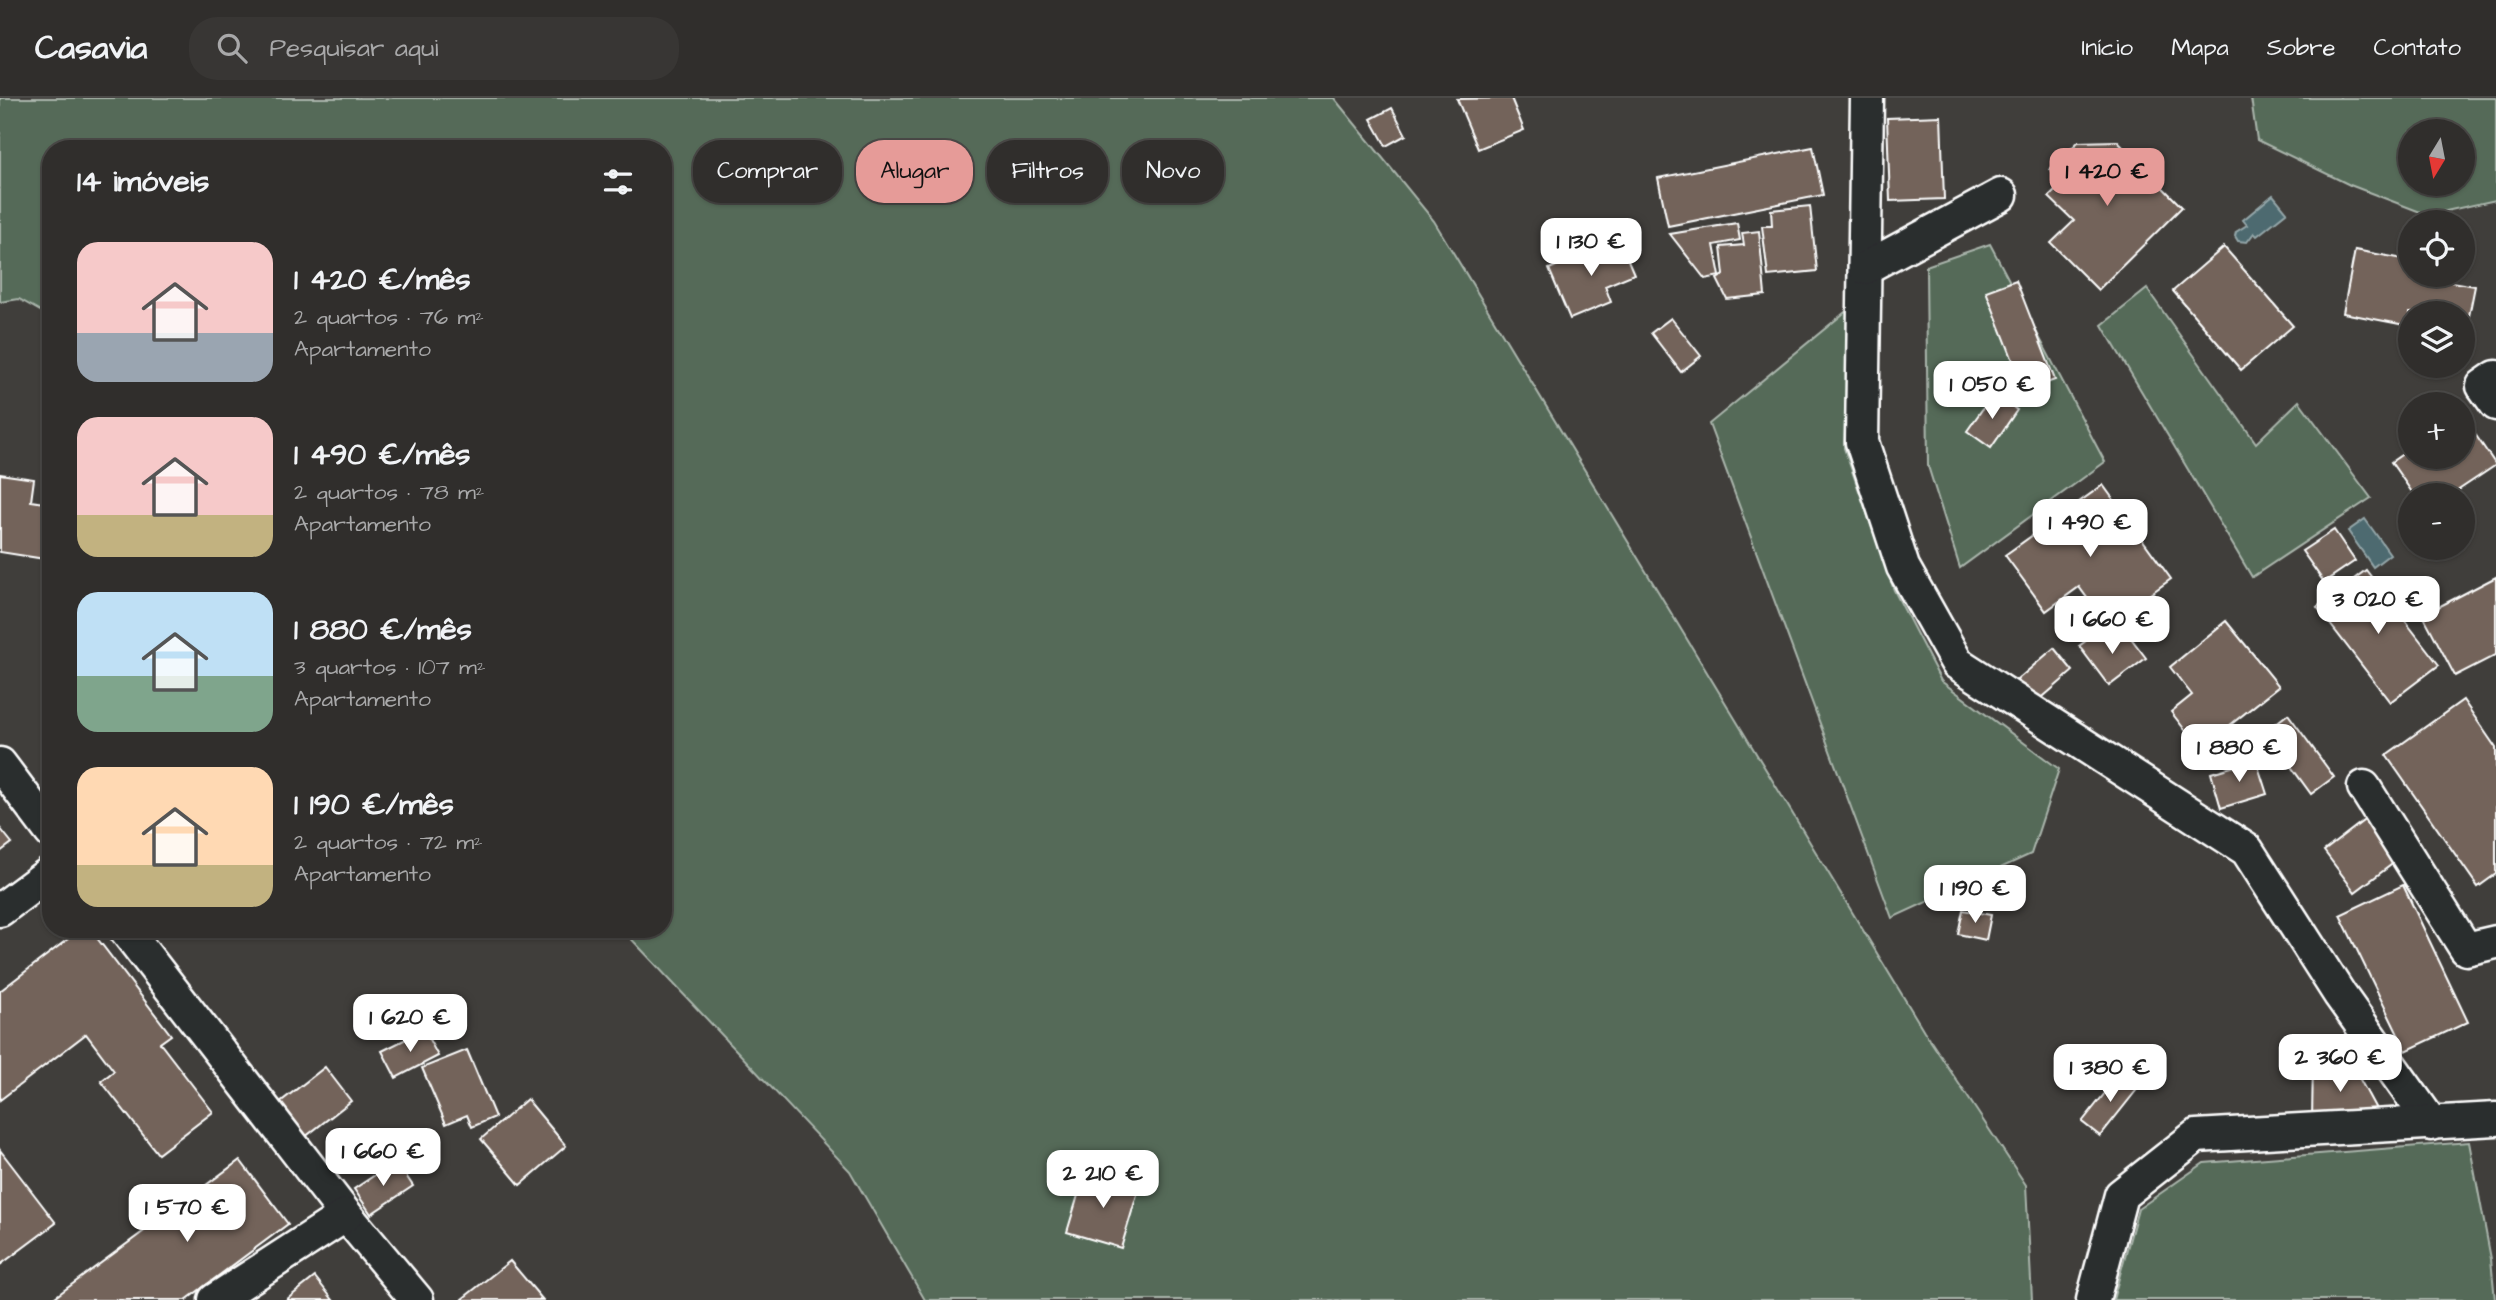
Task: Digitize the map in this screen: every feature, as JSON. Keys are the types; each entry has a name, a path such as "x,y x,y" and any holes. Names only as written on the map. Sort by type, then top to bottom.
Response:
{"street":[{"path":"1867,98 1862,442 1903,567 1956,663 2247,850 2340,995 2432,1124"},
{"path":"1865,268 2001,195"},
{"path":"2496,377 2483,386 2496,404"},
{"path":"0,764 42,820"},
{"path":"2364,787 2466,949 2496,942"},
{"path":"0,910 42,879"},
{"path":"132,938 346,1215 417,1300"},
{"path":"2092,1300 2121,1195 2196,1136 2496,1119"},
{"path":"215,1300 346,1215"}],"green space":[{"path":"0,98 1334,98 1434,221 1924,1031 2026,1185 2032,1300 925,1300 850,1171 630,938 672,938 672,140 42,140 42,312 19,299 0,302"},
{"path":"2251,98 2496,98 2496,200 2451,210 2415,210 2350,185 2257,140"},
{"path":"1990,244 2105,462 1960,568 1928,466 1926,266"},
{"path":"2147,289 2256,443 2299,401 2371,498 2252,577 2102,325"},
{"path":"1849,309 1844,448 1894,590 1941,681 2059,769 2031,854 1892,918 1709,424"},
{"path":"2469,1142 2491,1259 2495,1300 2113,1300 2138,1209 2204,1163"}],"water":[{"path":"2273,195 2287,212 2257,236 2254,233 2247,242 2238,241 2236,232 2247,225 2243,220"},
{"path":"2365,519 2390,554 2373,567 2348,531"}],"building":[{"path":"1511,98 1524,130 1478,149 1457,99"},
{"path":"1392,108 1406,135 1386,146 1371,119"},
{"path":"1941,116 1944,199 1890,201 1887,118"},
{"path":"2117,141 2182,207 2098,290 2051,243 2074,221 2049,197 2063,183 2050,169 2078,142"},
{"path":"1813,147 1823,195 1668,226 1658,178"},
{"path":"1810,206 1817,271 1768,276 1762,226 1772,226 1771,210"},
{"path":"1737,223 1740,240 1714,245 1720,276 1705,279 1670,234"},
{"path":"1759,231 1765,295 1727,299 1717,279 1724,275 1721,247 1744,245 1742,233"},
{"path":"1619,239 1634,274 1605,286 1611,302 1570,319 1549,269"},
{"path":"2224,247 2293,326 2241,370 2173,291"},
{"path":"2355,250 2398,258 2398,287 2475,287 2472,301 2398,301 2398,324 2343,313"},
{"path":"2016,280 2055,380 2025,391 1986,291"},
{"path":"1671,318 1701,356 1681,372 1651,333"},
{"path":"1993,394 2017,410 1991,448 1967,431"},
{"path":"2475,434 2496,465 2469,483 2406,483 2391,462 2398,457 2398,469 2475,469"},
{"path":"0,474 34,479 31,501 42,503 42,559 0,552"},
{"path":"2103,485 2171,579 2107,625 2079,587 2046,611 2005,555"},
{"path":"2334,530 2355,561 2324,582 2302,551"},
{"path":"2366,570 2439,665 2390,702 2317,607"},
{"path":"2496,577 2496,655 2455,676 2423,615"},
{"path":"2226,621 2279,686 2200,749 2171,712 2192,695 2170,667"},
{"path":"2101,630 2112,645 2127,633 2146,658 2109,686 2079,646"},
{"path":"2054,648 2073,671 2030,708 2010,686"},
{"path":"2463,700 2496,748 2496,874 2478,887 2386,755"},
{"path":"2288,714 2334,777 2311,794 2284,757 2270,767 2252,742"},
{"path":"2256,760 2267,794 2221,808 2211,773"},
{"path":"2367,818 2399,859 2355,892 2324,851"},
{"path":"0,828 12,843 0,852"},
{"path":"2403,885 2468,1022 2406,1051 2340,915"},
{"path":"1963,910 1991,915 1986,940 1958,934"},
{"path":"69,938 97,938 171,1035 160,1043 213,1112 158,1154 101,1081 114,1071 86,1034 0,1100 0,991"},
{"path":"424,1030 438,1056 396,1078 382,1051"},
{"path":"467,1050 495,1117 472,1127 467,1115 446,1124 422,1068"},
{"path":"2313,1061 2350,1061 2383,1122 2312,1121"},
{"path":"325,1067 351,1101 305,1137 279,1103"},
{"path":"2121,1073 2139,1087 2100,1136 2082,1122"},
{"path":"527,1099 566,1146 520,1185 481,1139"},
{"path":"0,1150 56,1223 0,1265"},
{"path":"240,1160 288,1224 186,1300 51,1300"},
{"path":"396,1161 413,1186 371,1214 354,1189"},
{"path":"1085,1172 1139,1188 1121,1248 1067,1232"},
{"path":"510,1261 543,1300 462,1299"},
{"path":"315,1277 333,1300 286,1300"}]}
